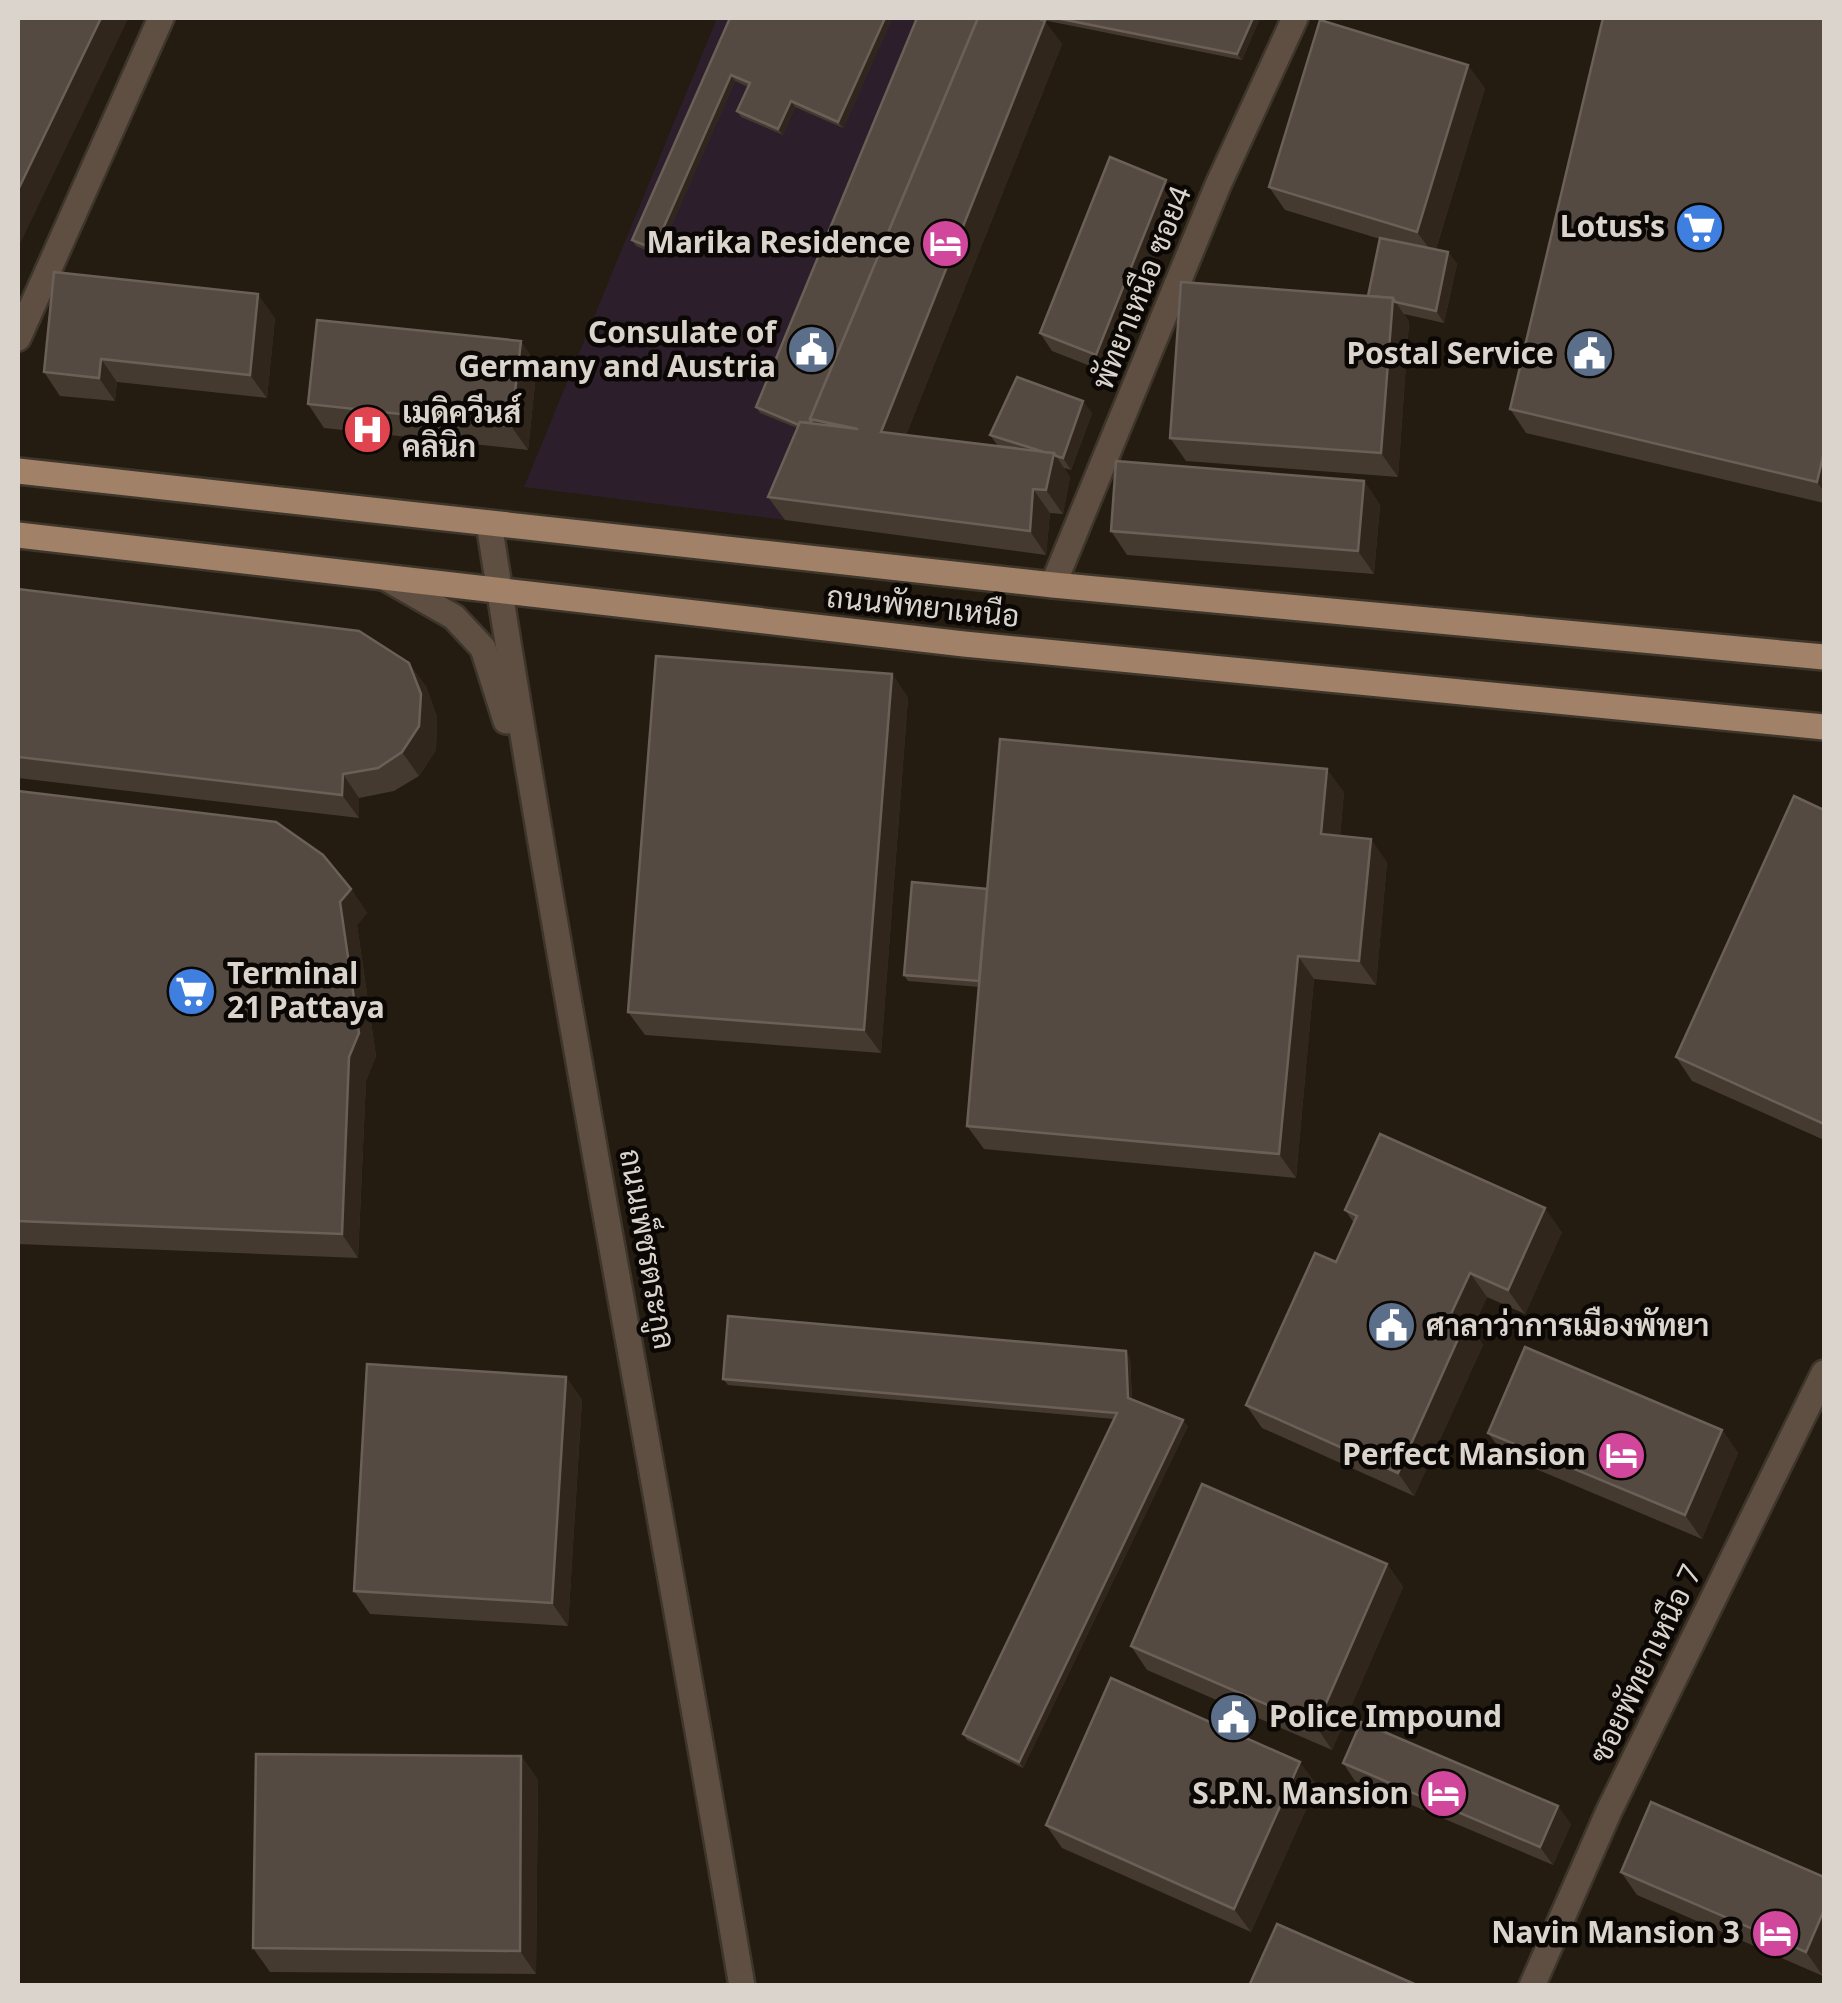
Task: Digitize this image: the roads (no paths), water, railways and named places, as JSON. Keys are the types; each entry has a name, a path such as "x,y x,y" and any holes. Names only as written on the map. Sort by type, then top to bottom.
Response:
{"main road":[{"name":"ถนนพัทยาเหนือ","path":"18,471 1053,585 1824,656"},
{"name":"ถนนพัทยาเหนือ","path":"18,534 964,644 1824,728"}],"street":[{"path":"18,338 161,18"},
{"name":"พัทยาเหนือ ซอย4","path":"1053,585 1218,185 1295,18"},
{"name":"ถนนเพ็ชรตระกูล","path":"488,524 533,807 672,1572 742,1986"},
{"path":"382,576 454,617 483,648 533,807"},
{"name":"ซอยพัทยาเหนือ 7","path":"1532,1986 1610,1812 1824,1374"}],"place":[{"name":"Lotus's","path":"1700,227"},
{"name":"Marika Residence","path":"946,243"},
{"name":"Consulate of Germany and Austria","path":"811,350"},
{"name":"Postal Service","path":"1589,354"},
{"name":"เมดิควีนส์ คลินิก","path":"367,430"},
{"name":"Terminal 21 Pattaya","path":"192,991"},
{"name":"ศาลาว่าการเมืองพัทยา","path":"1391,1326"},
{"name":"Perfect Mansion","path":"1621,1455"},
{"name":"Police Impound","path":"1234,1717"},
{"name":"S.P.N. Mansion","path":"1444,1794"},
{"name":"Navin Mansion 3","path":"1775,1933"}]}
